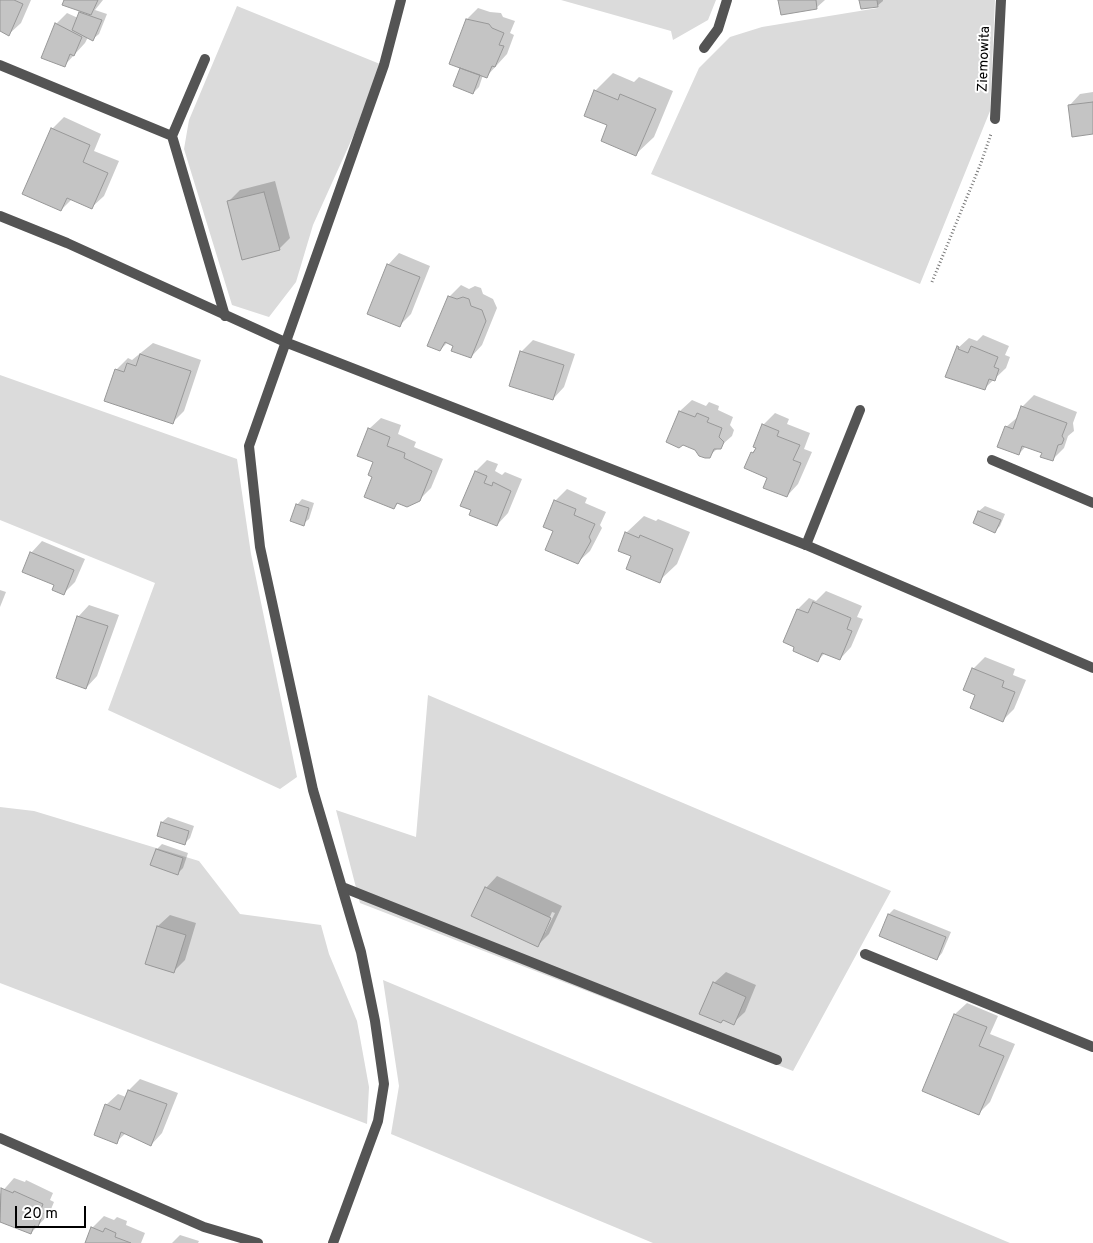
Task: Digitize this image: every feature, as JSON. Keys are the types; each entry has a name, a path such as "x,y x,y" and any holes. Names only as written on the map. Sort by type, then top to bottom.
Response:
{"street":[{"path":"333,1243 378,1121 384,1084 375,1021 361,952 313,790 260,546 249,446 384,65 401,0"},
{"path":"704,48 718,30 726,0"},
{"name":"Ziemowita","path":"995,119 1001,0"},
{"path":"205,59 172,136 225,316"},
{"path":"0,65 172,136"},
{"path":"0,216 67,243 285,342 806,545 1093,668"},
{"path":"806,545 860,410"},
{"path":"992,460 1093,503"},
{"path":"342,888 777,1060"},
{"path":"865,954 1093,1047"},
{"path":"0,1138 204,1227 258,1243"}],"path":[{"path":"932,282 981,163 995,119"}],"shaded area":[{"path":"561,0 716,0 708,20 673,40 671,31"},
{"path":"877,0 995,0 990,111 920,284 651,174 699,68 730,37 762,27 878,8"},
{"path":"237,6 380,64 355,132 313,225 296,282 269,317 232,305 184,149 189,120"},
{"path":"0,375 237,459 251,554 297,777 280,789 108,710 155,583 0,520"},
{"path":"428,695 891,891 793,1071 360,903 336,810 416,837"},
{"path":"0,807 34,811 199,861 240,914 321,925 329,954 357,1021 369,1087 367,1124 0,983"},
{"path":"383,980 1010,1243 653,1243 391,1134 399,1086"}],"building":[{"path":"0,0 14,0 23,4 9,36 0,31"},
{"path":"64,0 98,0 91,15 62,5"},
{"path":"778,0 816,0 817,9 781,15"},
{"path":"859,0 877,0 878,7 861,9"},
{"path":"79,12 102,20 93,41 72,30"},
{"path":"466,19 489,24 492,28 504,33 499,45 504,46 495,67 492,66 487,78 449,64"},
{"path":"55,23 82,37 74,56 70,54 65,67 41,58"},
{"path":"460,68 480,75 473,94 453,86"},
{"path":"594,90 618,100 620,94 656,109 636,156 601,141 607,125 584,116"},
{"path":"1093,102 1093,134 1072,137 1068,105"},
{"path":"51,128 90,145 83,162 108,173 92,209 67,198 61,211 22,194"},
{"path":"264,192 280,250 242,260 227,201"},
{"path":"387,264 420,277 400,327 367,314"},
{"path":"448,296 457,299 463,297 469,299 471,306 482,310 486,321 471,358 451,351 453,346 445,342 440,351 427,346"},
{"path":"957,346 959,347 958,349 968,353 971,346 998,357 994,367 999,369 995,381 989,379 985,390 945,377"},
{"path":"520,351 564,365 553,400 509,386"},
{"path":"140,354 191,371 173,424 104,401 115,369 124,372 127,363 136,366"},
{"path":"1021,406 1067,423 1062,436 1064,439 1062,444 1058,445 1053,461 1040,457 1042,453 1022,446 1019,455 997,447 1005,426 1013,429"},
{"path":"679,411 695,417 697,413 709,418 707,422 722,428 719,437 724,442 721,449 714,449 710,458 705,458 699,456 695,450 683,445 679,448 666,442"},
{"path":"762,424 779,431 777,436 800,445 793,460 801,463 787,497 763,488 767,478 744,468 751,452 753,453 756,448 753,447"},
{"path":"368,428 390,437 387,446 405,453 404,458 432,471 420,501 407,507 397,503 394,509 364,497 372,477 368,475 373,462 357,456"},
{"path":"475,471 487,476 484,483 492,486 493,482 511,491 497,526 469,515 471,510 460,506"},
{"path":"554,500 576,509 574,515 595,524 589,537 591,541 578,564 545,550 553,531 543,527"},
{"path":"296,504 309,508 304,526 290,521"},
{"path":"978,511 1001,520 995,533 973,523"},
{"path":"625,532 639,538 640,535 673,549 660,583 626,569 631,556 618,551"},
{"path":"30,552 74,570 64,595 52,590 54,585 22,572"},
{"path":"813,602 851,618 847,629 852,631 840,660 822,653 818,662 793,651 794,647 783,642 797,609 808,613"},
{"path":"77,616 108,626 86,689 56,678"},
{"path":"972,668 1004,681 1002,687 1015,692 1003,722 970,708 975,695 963,690"},
{"path":"161,822 189,831 185,845 157,836"},
{"path":"156,849 183,858 178,875 150,865"},
{"path":"485,887 551,918 538,947 471,916"},
{"path":"888,914 946,937 937,960 879,936"},
{"path":"157,926 186,935 174,973 145,964"},
{"path":"713,982 746,997 734,1025 723,1020 721,1023 699,1014"},
{"path":"954,1014 987,1027 979,1046 1004,1056 979,1115 922,1091"},
{"path":"128,1090 167,1104 151,1146 121,1132 117,1144 94,1135 105,1104 120,1110"},
{"path":"1,1188 13,1193 14,1191 43,1204 40,1212 43,1213 38,1227 34,1226 31,1234 0,1222"},
{"path":"91,1227 103,1232 105,1228 116,1233 115,1237 131,1243 85,1243"}]}
